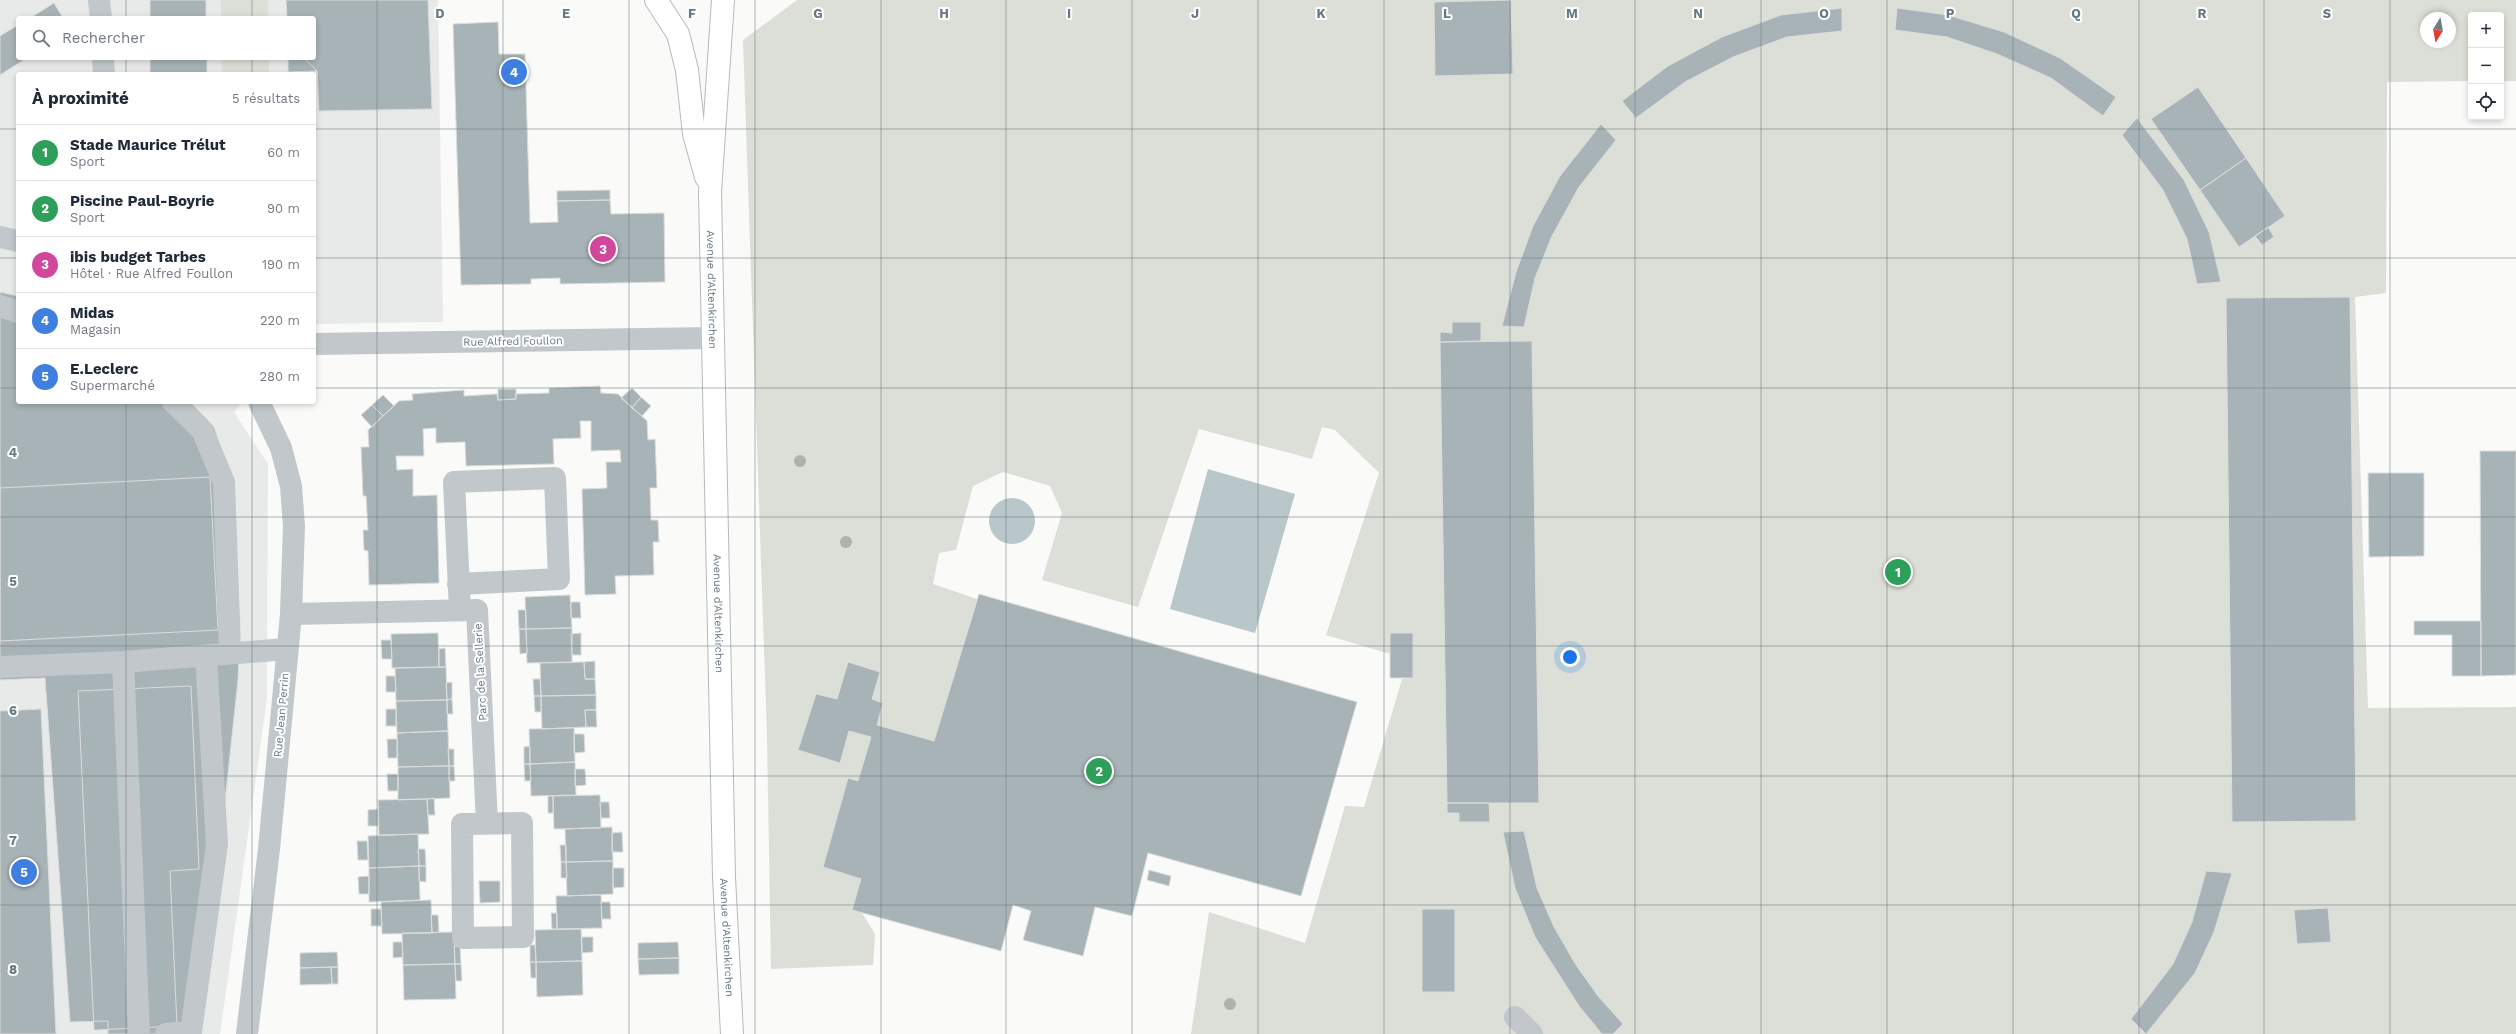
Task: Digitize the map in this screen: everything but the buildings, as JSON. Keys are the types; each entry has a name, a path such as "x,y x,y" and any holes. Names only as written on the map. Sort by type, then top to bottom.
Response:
{"street":[{"path":"99,0 101,16"},
{"name":"Avenue d'Altenkirchen","path":"656,0 678,34 687,70 694,134 710,192"},
{"name":"Avenue d'Altenkirchen","path":"722,0 710,192 724,877 732,1034"},
{"path":"103,60 104,72"},
{"path":"0,237 16,241"},
{"path":"0,306 16,311"},
{"name":"Rue Alfred Foullon","path":"316,344 712,338"},
{"path":"175,404 202,430 224,482 230,653"},
{"name":"Rue Jean Perrin","path":"247,1034 269,849 291,614 294,526 291,486 281,448 260,404"},
{"path":"458,584 559,579 555,478 454,482 458,584 460,610"},
{"name":"Parc de la Sellerie","path":"291,614 477,610 487,824"},
{"path":"0,666 123,662 287,649"},
{"path":"166,1034 191,1033 217,844 206,656"},
{"path":"123,662 139,1034"},
{"path":"522,823 523,937 463,938 462,824 487,824 522,823"},
{"path":"1515,1017 1532,1034"}],"shaded area":[{"path":"0,0 438,0 443,322 316,324 316,72 16,72 16,404 240,404 234,412 268,464 267,699 220,1034 0,1034"},
{"path":"221,0 268,0 268,16 221,16"},
{"path":"797,0 2516,0 2516,81 2504,81 2504,12 2468,12 2468,81 2387,82 2386,293 2355,297 2368,708 2516,707 2516,1034 1191,1034 1209,912 1305,943 1345,806 1364,807 1402,679 1413,678 1413,633 1390,633 1390,654 1326,635 1379,473 1335,430 1322,427 1312,459 1199,429 1138,607 1042,580 1062,513 1050,486 1003,472 973,486 956,550 939,553 933,584 977,599 934,741 877,725 883,704 872,699 848,662 837,699 817,694 798,750 840,763 849,731 871,737 858,781 848,779 823,867 861,879 852,910 862,913 875,934 873,965 771,969 767,735 743,40"},
{"path":"221,60 269,60 269,72 222,72"},
{"path":"1208,469 1295,494 1255,633 1170,609"},
{"path":"1007,498 1017,498 1029,504 1034,512 1034,530 1029,538 1021,543 1007,544 999,541 992,534 989,526 989,516 992,508 999,501"}],"place":[{"name":"Midas","path":"514,72"},
{"name":"ibis budget Tarbes","path":"603,249"},
{"name":"Stade Maurice Trélut","path":"1898,572"},
{"name":"Piscine Paul-Boyrie","path":"1099,771"},
{"name":"E.Leclerc","path":"24,872"}]}
